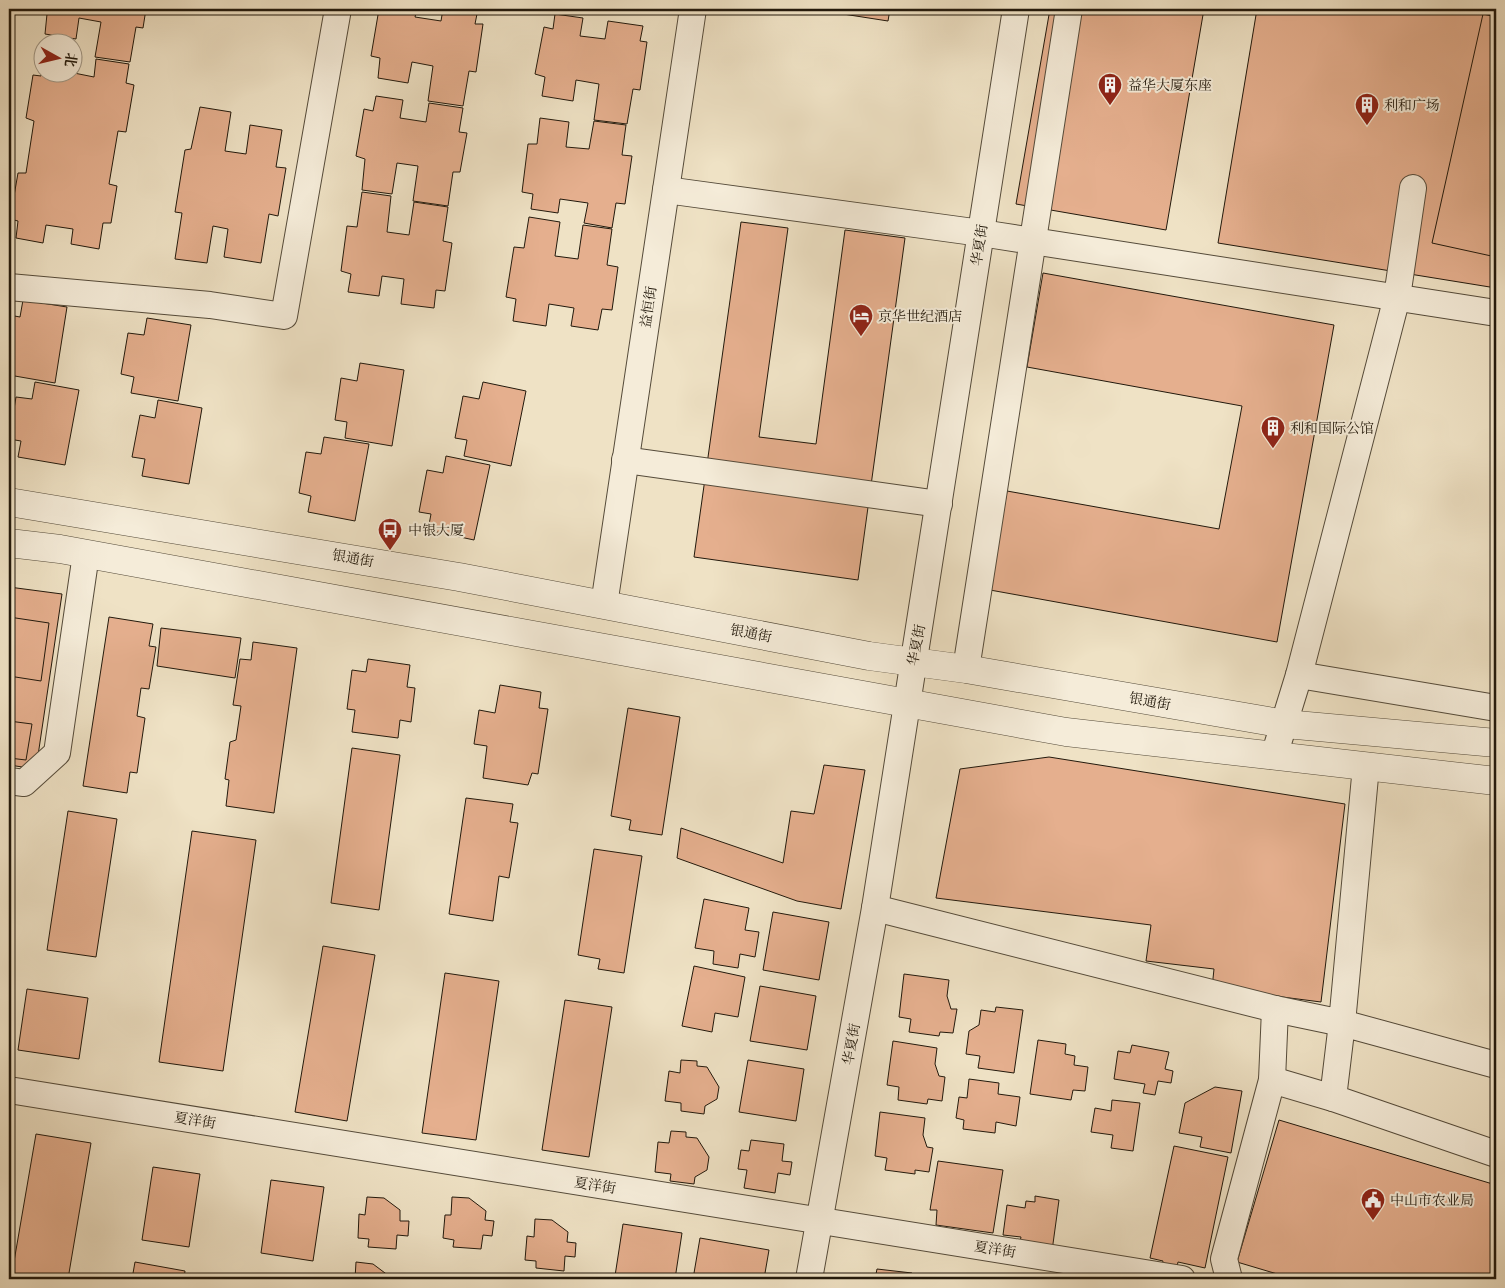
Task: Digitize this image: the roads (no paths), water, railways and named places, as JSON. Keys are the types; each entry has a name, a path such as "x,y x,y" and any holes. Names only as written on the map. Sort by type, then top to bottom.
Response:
{"street":[{"path":"9,287 210,305 284,316 338,9"},
{"name":"益恒街","path":"604,605 693,9"},
{"name":"华夏街","path":"808,1279 875,908 912,662 1016,9"},
{"path":"966,669 1069,9"},
{"path":"1274,756 1299,675 1397,297 1413,188"},
{"path":"666,190 981,233 1496,313"},
{"path":"625,460 938,504"},
{"name":"银通街","path":"9,502 353,558 869,656 966,669 1285,724 1496,743"},
{"path":"9,543 86,554 1066,732 1496,781"},
{"path":"9,780 24,783 57,753 86,554"},
{"path":"1299,675 1496,708"},
{"path":"1333,1098 1342,1023 1366,766"},
{"path":"875,908 1275,1009 1342,1023 1496,1065"},
{"path":"1229,1279 1224,1258 1272,1080 1275,1009"},
{"path":"1272,1080 1333,1098 1496,1154"},
{"name":"夏洋街","path":"9,1090 1182,1279"}],"place":[{"name":"益华大厦东座","path":"1110,106"},
{"name":"利和广场","path":"1367,126"},
{"name":"京华世纪酒店","path":"861,337"},
{"name":"利和国际公馆","path":"1273,449"},
{"name":"中银大厦","path":"390,551"},
{"name":"中山市农业局","path":"1373,1221"}]}
